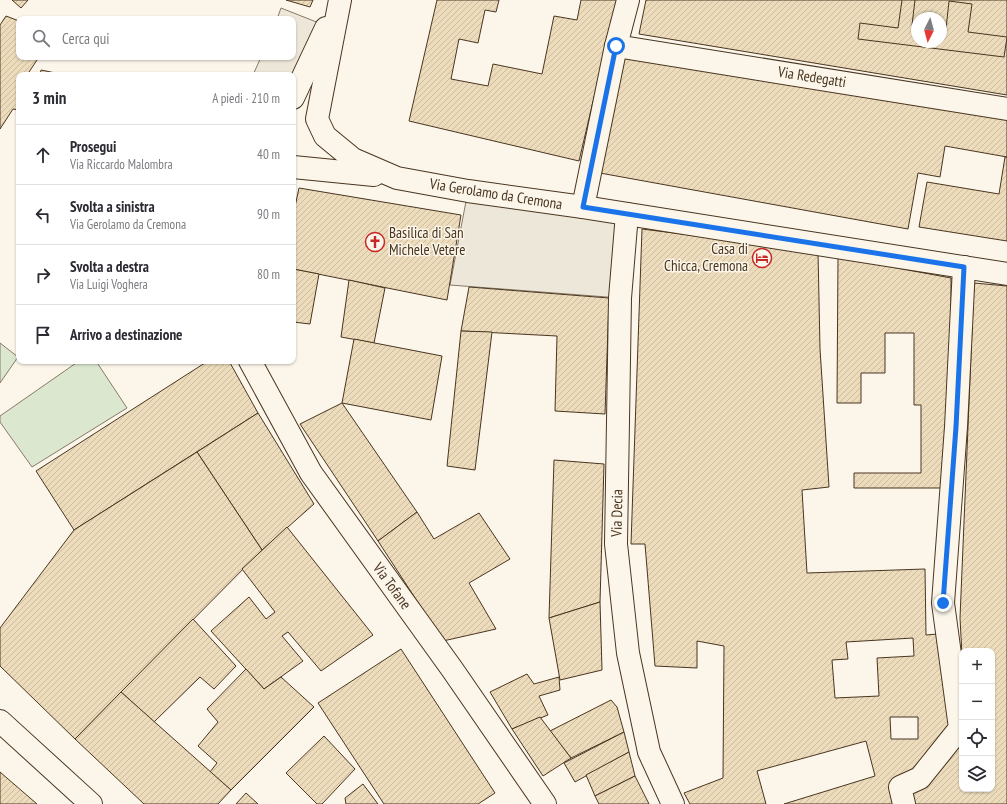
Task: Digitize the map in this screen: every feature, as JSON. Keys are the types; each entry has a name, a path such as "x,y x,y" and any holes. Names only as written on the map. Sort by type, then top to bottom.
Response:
{"street":[{"path":"296,92 340,0"},
{"name":"Via Gerolamo da Cremona","path":"340,0 317,119 325,136 353,159 397,178 468,191 583,207 1007,274"},
{"path":"583,207 616,46 628,0"},
{"name":"Via Redegatti","path":"616,46 1007,109"},
{"path":"296,166 397,178"},
{"name":"Via Decia","path":"627,214 620,298 616,544 628,653 649,752 673,804"},
{"path":"904,804 900,786 920,778 960,728 943,603 956,427 964,267"},
{"name":"Via Tofane","path":"252,364 311,473 452,669 545,804"},
{"path":"0,722 91,804"}],"green space":[{"path":"0,343 16,355 16,360 0,383"},
{"path":"75,364 98,364 127,408 32,467 0,422 0,416"}],"shaded area":[{"path":"281,8 319,23 294,72 254,72 260,60 296,60 296,16 278,16"},
{"path":"468,191 627,214 620,298 450,285"}],"building":[{"path":"12,0 28,0 21,8"},
{"path":"286,0 313,0 310,7"},
{"path":"437,0 499,0 496,12 485,10 478,43 459,39 451,79 488,86 493,64 542,74 554,16 577,20 581,0 617,0 579,161 409,121"},
{"path":"646,0 1007,0 1007,95 639,34"},
{"path":"902,0 915,0 914,12 911,12 911,46 858,39 860,23 898,28"},
{"path":"949,1 972,4 968,32 1007,37 1004,57 931,48 947,48 947,20"},
{"path":"6,16 16,20 16,60 37,60 29,72 16,72 16,110 13,109 0,129 0,25"},
{"path":"623,49 1007,119 1007,157 945,146 940,177 918,173 908,229 600,173"},
{"path":"1005,157 1007,157 1007,241 919,227 927,182 999,194"},
{"name":"Basilica di San Michele Vetere","path":"299,188 461,215 447,300 296,270 296,202"},
{"path":"642,229 818,251 820,349 829,487 802,490 807,573 925,569 926,635 938,634 950,726 897,804 784,804 875,776 866,741 757,771 766,804 690,804 684,793 723,778 724,646 697,641 697,668 655,666 645,544 631,544","holes":["913,638 914,656 877,658 879,696 835,698 832,660 848,659 846,642","890,717 918,717 918,739 891,739"]},
{"path":"838,257 951,278 951,488 854,488 854,473 921,473 921,405 914,405 914,333 885,333 885,373 861,373 861,403 837,403"},
{"path":"296,270 319,274 310,324 296,322"},
{"path":"349,280 385,288 374,343 341,337"},
{"path":"974,283 1007,286 1007,804 912,804 909,798 959,734 959,792 995,792 995,648 962,648 960,618"},
{"path":"469,287 609,298 605,414 555,411 557,336 461,331"},
{"path":"461,331 492,332 475,470 447,466"},
{"path":"354,339 442,356 431,420 342,403"},
{"path":"203,364 231,364 258,413 74,530 36,471"},
{"path":"342,403 417,512 378,541 300,424"},
{"path":"258,413 314,504 262,550 197,452"},
{"path":"197,452 262,550 75,739 0,666 0,628 74,530"},
{"path":"554,460 604,464 600,602 549,618"},
{"path":"417,512 434,539 479,513 510,559 469,583 496,629 443,641 378,541"},
{"path":"287,527 373,635 321,671 288,632 282,636 303,661 264,689 211,631 249,597 266,619 275,612 242,569"},
{"path":"600,602 602,670 560,680 549,618"},
{"path":"193,619 236,666 214,689 200,677 154,722 121,692"},
{"path":"401,649 495,793 478,804 384,804 318,703"},
{"path":"246,669 264,689 281,677 314,707 231,790 210,772 217,763 198,746 218,722 207,709"},
{"path":"527,674 534,684 559,677 560,690 539,696 548,715 512,729 490,692"},
{"path":"121,692 231,790 218,804 144,804 75,739"},
{"path":"611,700 617,707 624,732 571,758 550,731"},
{"path":"540,717 571,758 543,776 512,729"},
{"path":"624,732 629,752 575,782 564,763"},
{"path":"324,736 355,769 322,804 317,804 286,773"},
{"path":"629,752 635,776 595,796 586,775"},
{"path":"0,772 37,804 0,804"},
{"path":"635,776 649,804 599,804 595,796"},
{"path":"363,784 378,804 346,804 345,798"},
{"path":"246,793 258,804 236,804"}],"place":[{"name":"Basilica di San Michele Vetere","path":"375,242"},
{"name":"Casa di Chicca, Cremona","path":"762,258"}],"route":[{"path":"616,46 583,207 964,267 956,427 943,603"}]}
